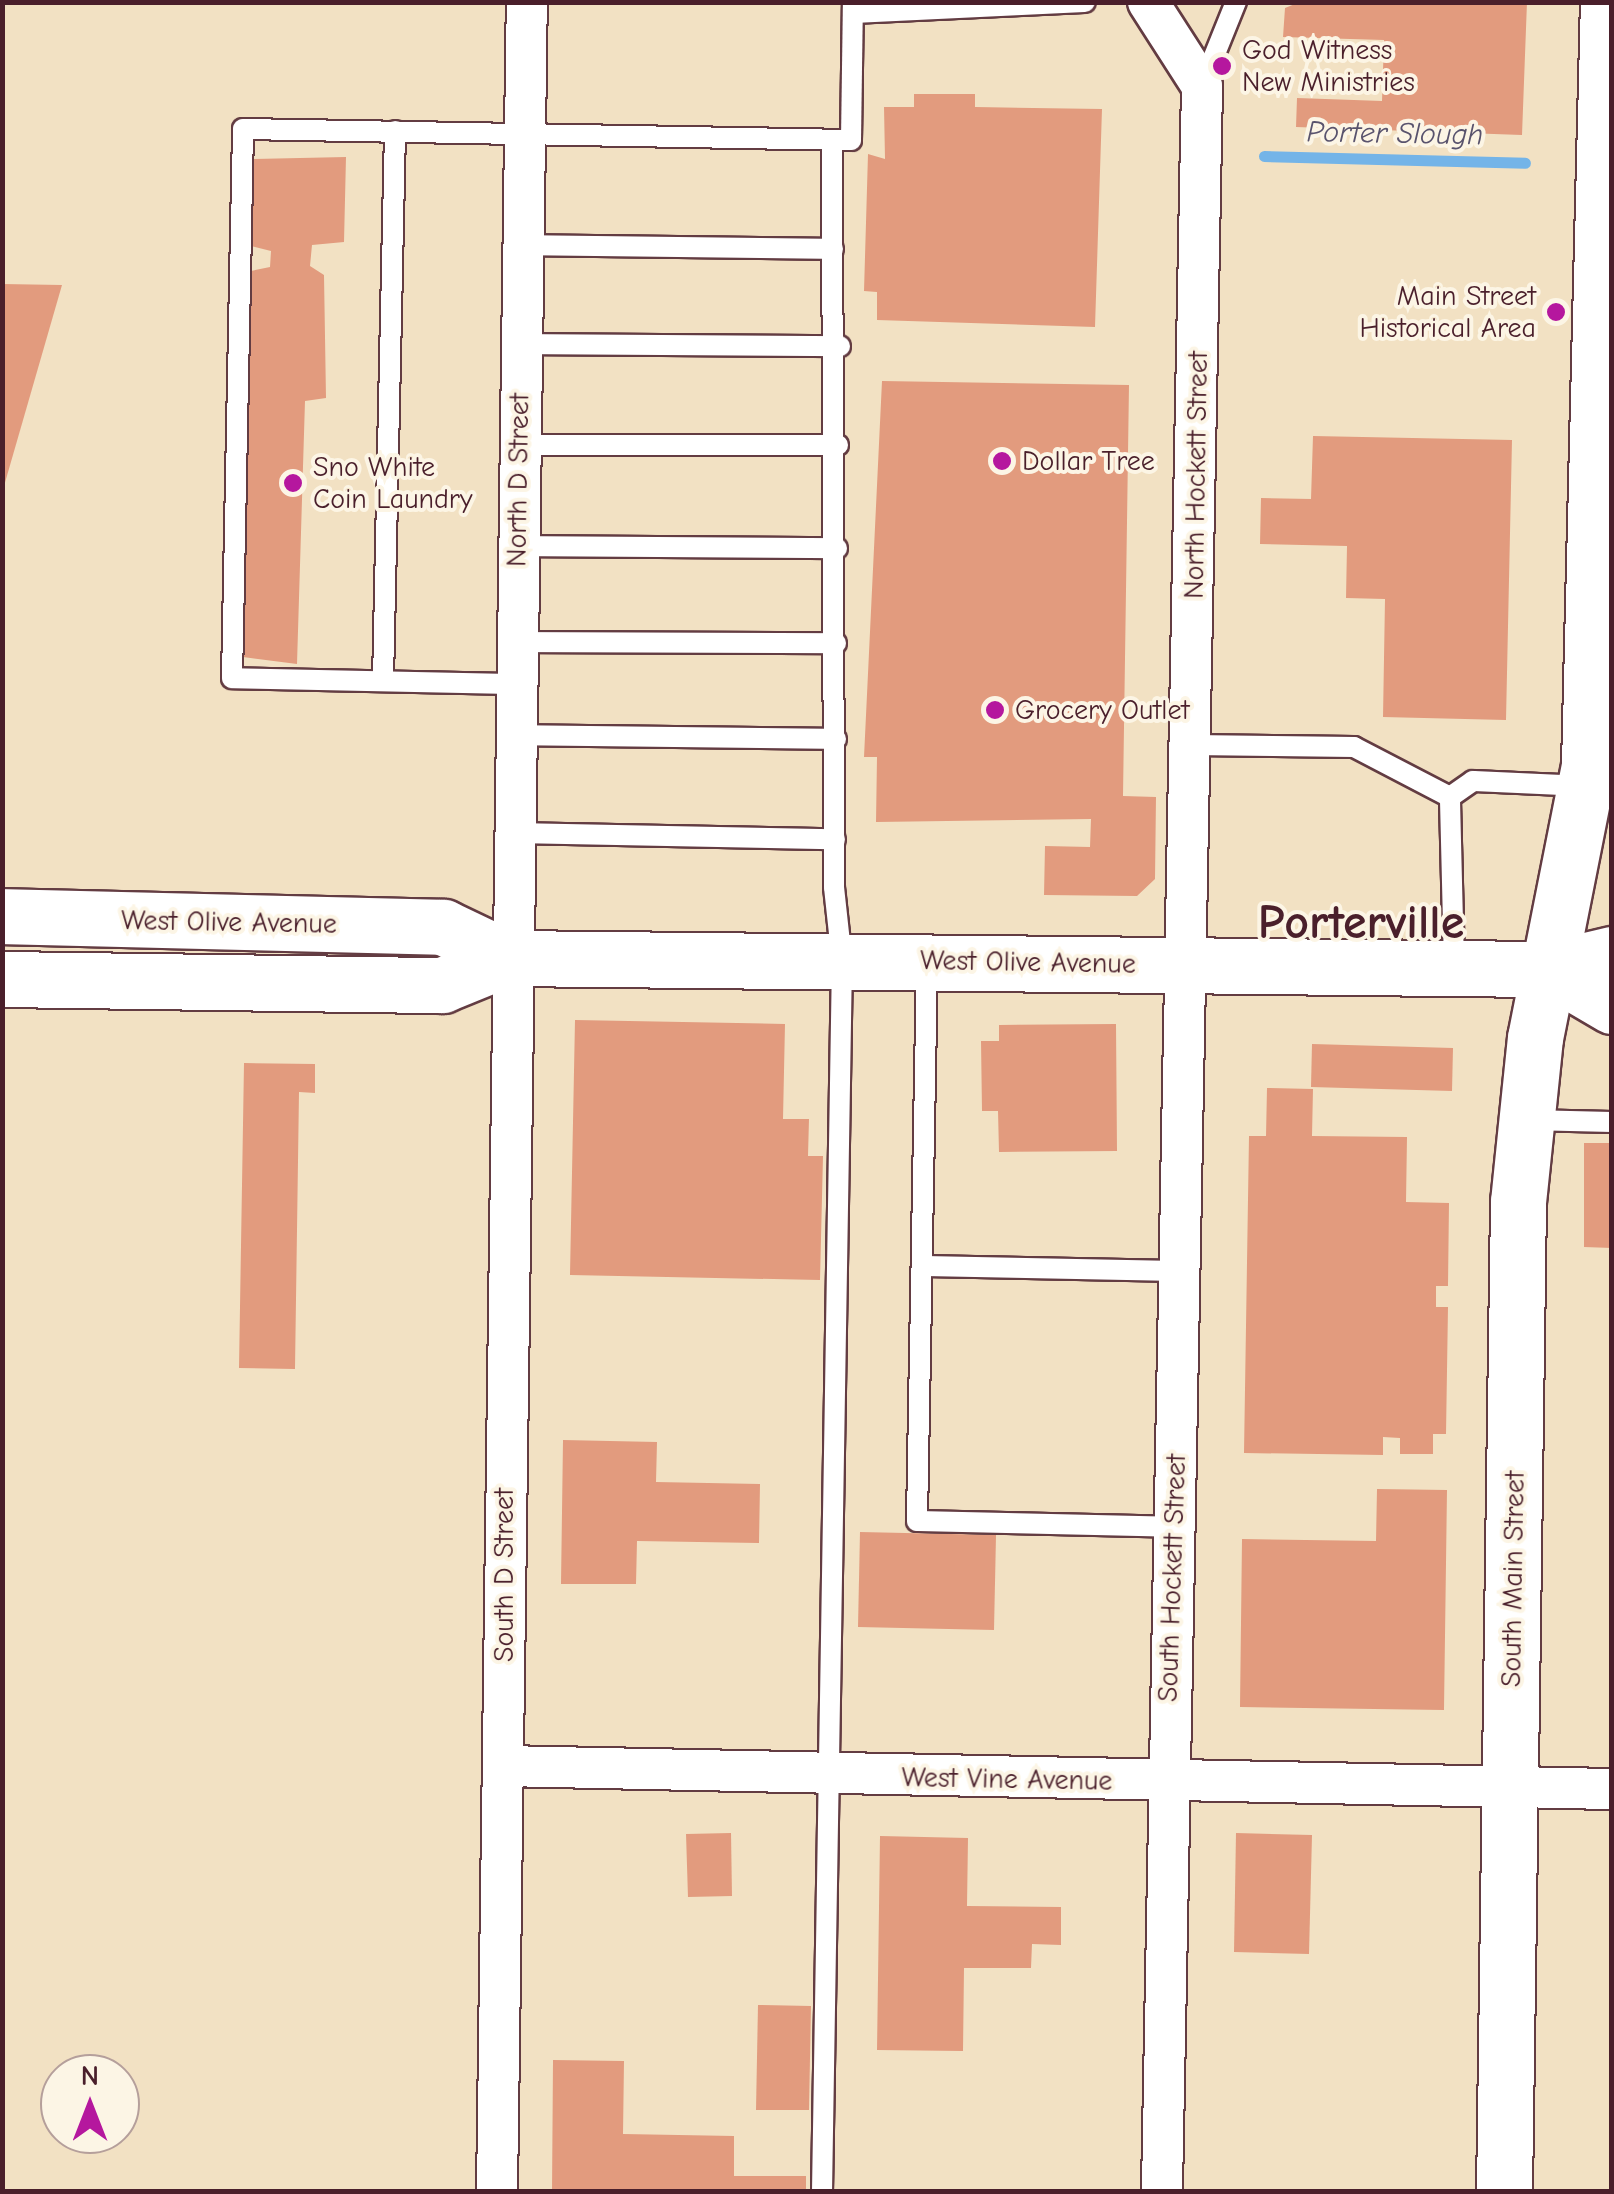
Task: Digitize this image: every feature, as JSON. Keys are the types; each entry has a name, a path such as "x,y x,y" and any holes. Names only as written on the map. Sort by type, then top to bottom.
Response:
{"main road":[{"name":"South Main Street","path":"1504,2192 1526,1120 1549,969 1586,786 1608,2"},
{"name":"West Olive Avenue","path":"2,916 443,927 508,958"},
{"name":"West Olive Avenue","path":"2,979 442,985 508,958 1549,969 1612,954"},
{"path":"1549,969 1612,1006"}],"street":[{"name":"North D Street","path":"508,958 527,2"},
{"path":"1148,2 1202,86"},
{"name":"North Hockett Street","path":"1189,964 1202,86"},
{"name":"South D Street","path":"497,2192 508,958"},
{"name":"South Hockett Street","path":"1162,2192 1166,1783 1189,964"},
{"name":"West Vine Avenue","path":"503,1766 1166,1783 1612,1789"}],"lane":[{"path":"513,684 232,678 244,128 852,140 853,8 1085,2"},
{"path":"1202,86 1236,2"},
{"path":"383,680 395,131"},
{"path":"822,2192 842,961 835,838 840,346 833,249 832,140"},
{"path":"523,245 833,249"},
{"path":"521,344 840,346"},
{"path":"518,445 838,445"},
{"path":"516,546 837,548"},
{"path":"514,642 836,643"},
{"path":"512,735 836,739"},
{"path":"1192,745 1354,747 1450,796"},
{"path":"1450,796 1473,781 1586,786"},
{"path":"1450,796 1454,968"},
{"path":"510,833 835,838"},
{"path":"928,961 917,1521 1174,1528"},
{"path":"1526,1120 1612,1122"},
{"path":"922,1266 1180,1272"}],"building":[{"path":"1300,2 1527,2 1522,135 1296,127 1297,98 1382,101 1384,40 1283,37 1285,8"},
{"path":"914,94 975,94 975,107 1102,109 1095,327 877,320 877,292 864,291 868,154 885,159 884,107 914,107"},
{"path":"346,157 344,242 312,245 310,266 324,275 326,398 305,401 297,664 243,657 251,271 270,267 271,251 251,246 254,159"},
{"path":"2,284 62,285 4,486 2,486"},
{"name":"Grocery Outlet","path":"882,381 1129,385 1123,796 1156,797 1155,879 1137,896 1044,895 1045,846 1090,847 1091,819 876,822 877,757 864,757"},
{"path":"1313,436 1512,440 1506,720 1383,717 1385,599 1346,598 1347,546 1260,544 1261,498 1311,499"},
{"path":"575,1020 785,1024 783,1119 809,1119 808,1156 823,1156 820,1280 570,1275"},
{"path":"1116,1024 1117,1151 999,1152 998,1111 982,1111 981,1041 999,1041 999,1025"},
{"path":"1312,1044 1453,1048 1452,1091 1311,1087"},
{"path":"244,1063 315,1064 315,1093 299,1092 295,1369 239,1368"},
{"path":"1267,1088 1313,1089 1312,1136 1407,1137 1406,1202 1449,1203 1448,1286 1436,1286 1436,1307 1448,1307 1446,1434 1433,1434 1433,1454 1400,1454 1400,1438 1383,1437 1383,1455 1244,1453 1249,1136 1266,1136"},
{"path":"1584,1143 1612,1143 1612,1248 1584,1247"},
{"path":"563,1440 657,1442 656,1482 760,1484 759,1543 637,1541 636,1584 561,1584"},
{"path":"1377,1489 1447,1490 1444,1710 1240,1707 1242,1539 1376,1541"},
{"path":"860,1532 996,1535 994,1630 858,1627"},
{"path":"731,1833 732,1896 688,1897 686,1834"},
{"path":"1236,1833 1312,1835 1309,1954 1234,1952"},
{"path":"880,1836 968,1838 967,1906 1061,1907 1061,1945 1032,1944 1031,1968 964,1968 963,2051 877,2050"},
{"path":"758,2005 811,2006 809,2110 756,2110"},
{"path":"553,2060 624,2061 623,2134 734,2136 734,2176 806,2176 806,2192 552,2192"}],"waterway":[{"name":"Porter Slough","path":"1264,156 1525,163"}],"place":[{"name":"God Witness New Ministries","path":"1222,66"},
{"name":"Main Street Historical Area","path":"1556,312"},
{"name":"Dollar Tree","path":"1002,461"},
{"name":"Sno White Coin Laundry","path":"293,483"},
{"name":"Grocery Outlet","path":"995,710"}],"district":[{"name":"Porterville","path":"1361,923"}]}
